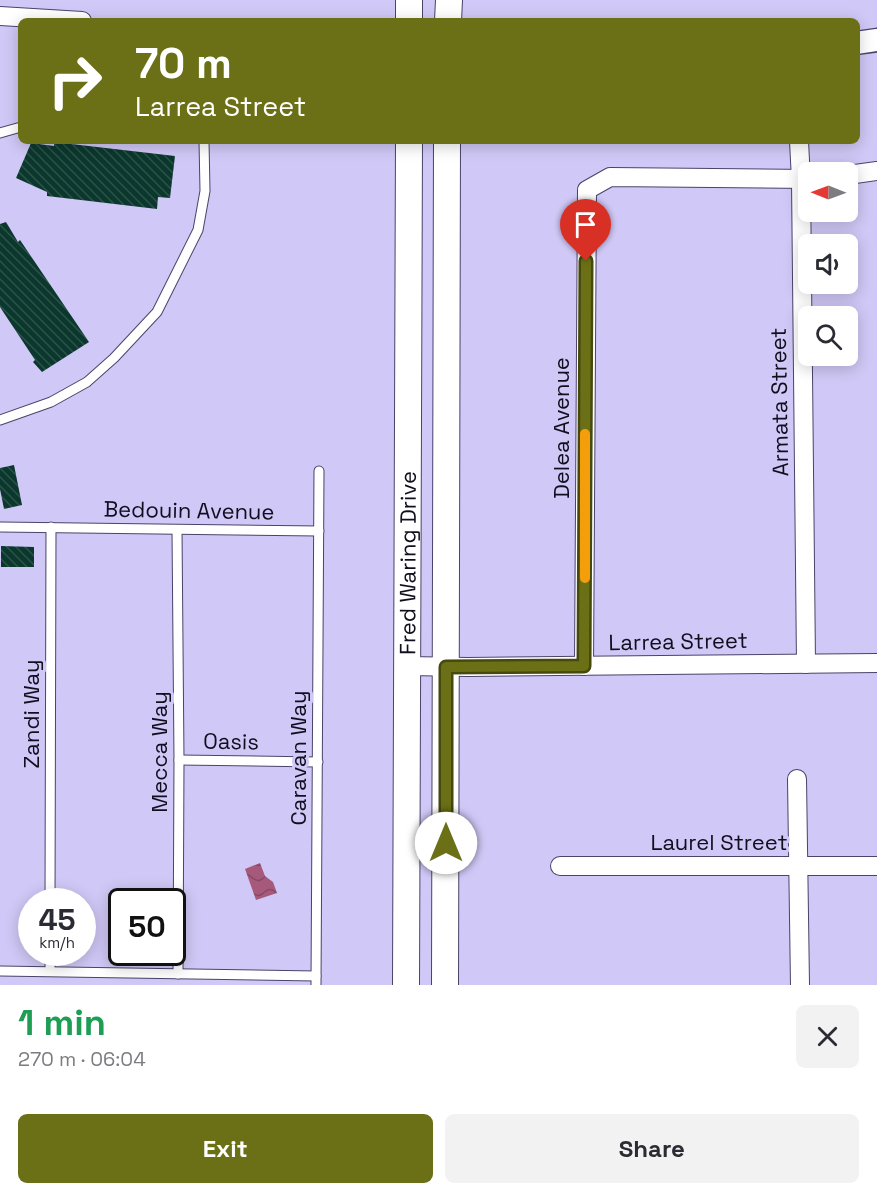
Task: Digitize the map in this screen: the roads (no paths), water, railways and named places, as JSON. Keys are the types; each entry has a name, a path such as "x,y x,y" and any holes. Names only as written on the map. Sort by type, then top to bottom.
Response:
{"main road":[{"path":"409,18 410,0"},
{"path":"448,0 448,18"},
{"name":"Fred Waring Drive","path":"406,985 409,144"},
{"name":"Fred Waring Drive","path":"445,985 447,144"}],"street":[{"path":"0,16 33,18"},
{"path":"860,42 877,40"},
{"name":"Armata Street","path":"799,144 802,162"},
{"path":"858,174 877,171"},
{"name":"Delea Avenue","path":"584,666 587,190 610,177 798,180"},
{"name":"Armata Street","path":"805,222 806,663"},
{"name":"Larrea Street","path":"407,666 877,663"},
{"path":"797,779 800,985"},
{"name":"Laurel Street","path":"560,866 877,866"}],"lane":[{"path":"0,133 18,128"},
{"path":"0,420 51,402 87,382 114,358 157,312 198,230 206,191 204,144"},
{"path":"319,471 319,531"},
{"name":"Bedouin Avenue","path":"0,527 319,531"},
{"name":"Zandi Way","path":"50,888 51,527"},
{"name":"Mecca Way","path":"177,530 178,974"},
{"name":"Caravan Way","path":"316,980 319,531"},
{"name":"Oasis","path":"179,760 318,762"},
{"path":"50,966 50,971"},
{"path":"0,970 316,980"}],"water":[{"path":"260,863 265,876 273,882 277,893 256,900 245,869"}]}
